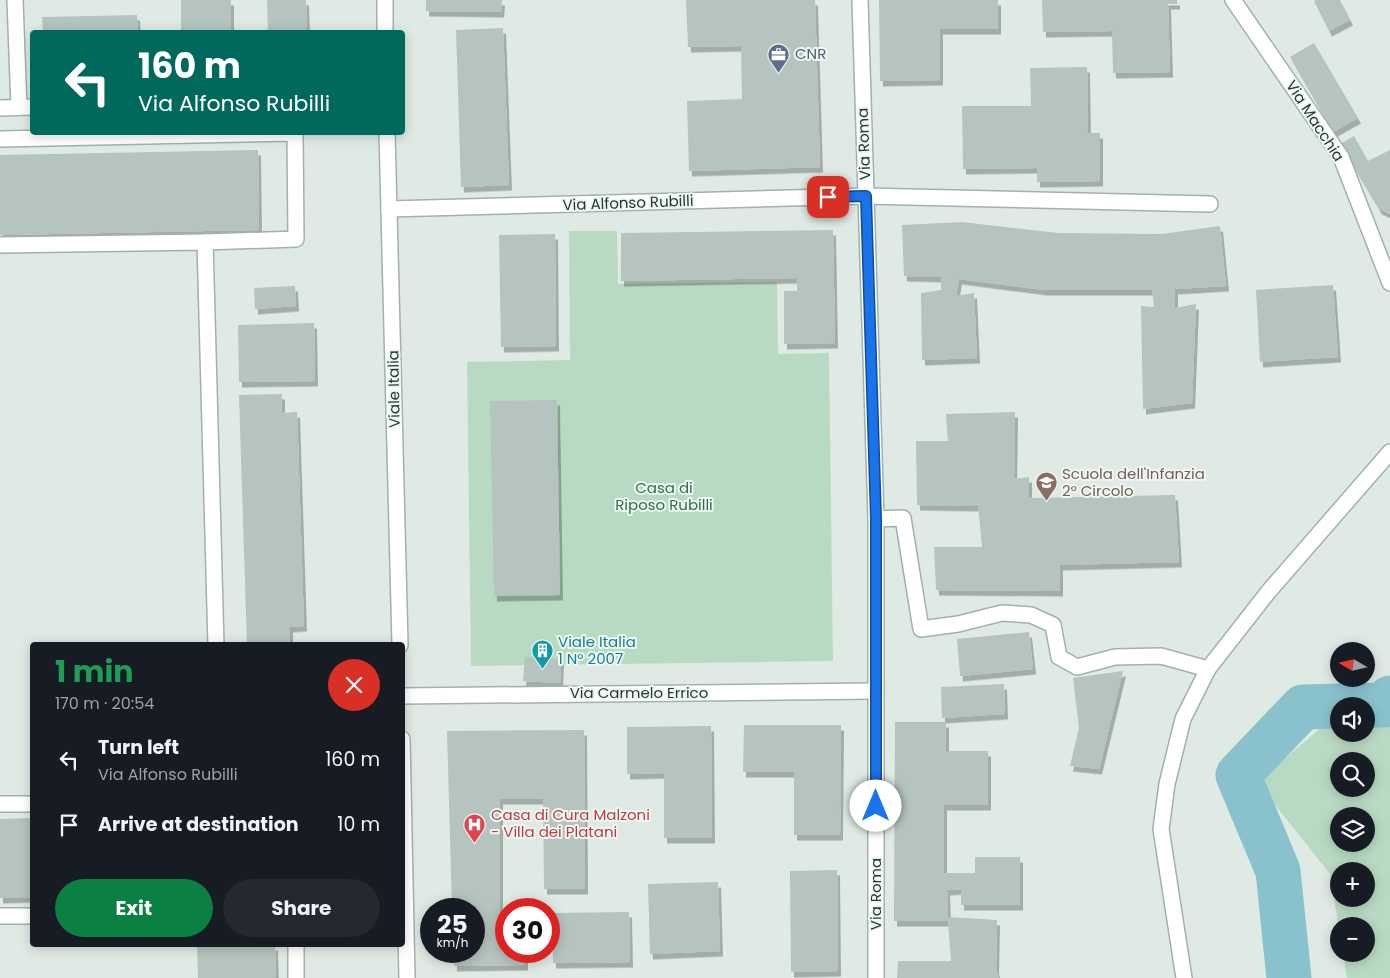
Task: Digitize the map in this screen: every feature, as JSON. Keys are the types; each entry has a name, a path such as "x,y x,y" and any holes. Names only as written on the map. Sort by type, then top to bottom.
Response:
{"street":[{"path":"0,108 26,107 15,0"},
{"path":"384,0 385,30"},
{"name":"Via Roma","path":"860,0 876,519 876,978"},
{"name":"Via Macchia","path":"1234,0 1340,157 1389,281"},
{"path":"0,140 246,135"},
{"path":"0,245 296,239 295,135"},
{"name":"Viale Italia","path":"387,135 400,642"},
{"name":"Via Alfonso Rubilli","path":"389,209 866,196 1210,204"},
{"path":"205,242 216,642"},
{"path":"1184,978 1161,829 1166,784 1183,719 1208,669 1268,591 1390,452"},
{"path":"876,519 903,518 921,629 958,624 1002,613 1031,615 1053,625 1059,657 1077,667 1115,657 1161,656 1208,669"},
{"name":"Via Carmelo Errico","path":"405,696 875,691"},
{"path":"0,804 30,804"},
{"path":"0,916 30,916"},
{"path":"405,931 407,978"},
{"path":"296,947 296,978"}],"green space":[{"name":"Casa di Riposo Rubilli","path":"569,231 617,231 618,284 777,282 778,354 829,353 833,661 471,666 467,362 570,360"},
{"path":"1390,713 1390,978 1347,978 1344,962 1375,962 1375,917 1337,917 1335,907 1375,907 1375,862 1330,862 1330,874 1257,782 1330,722 1330,742 1375,742 1375,715"}],"building":[{"path":"181,0 231,0 231,30 181,30"},
{"path":"267,0 306,0 307,30 268,30"},
{"path":"426,0 502,0 501,12 426,11"},
{"name":"CNR","path":"686,0 815,0 820,167 689,171 687,101 742,99 741,46 688,47"},
{"path":"879,0 998,0 998,29 940,29 940,80 880,81"},
{"path":"1042,0 1177,0 1177,4 1168,4 1170,72 1113,73 1112,31 1043,32"},
{"path":"1340,0 1350,20 1329,31 1314,1"},
{"path":"137,15 138,30 43,30 42,17"},
{"path":"503,28 509,185 461,187 456,30"},
{"path":"1314,43 1358,118 1333,132 1290,57"},
{"path":"1087,67 1088,133 1100,133 1100,181 1037,182 1037,168 963,169 962,106 1031,106 1030,68"},
{"path":"1354,136 1368,161 1390,150 1390,214 1379,209 1340,144"},
{"path":"258,150 259,230 0,235 0,155"},
{"path":"962,222 1058,233 1162,234 1220,226 1226,286 1175,289 1175,308 1196,304 1192,403 1143,409 1141,306 1154,307 1152,290 1044,290 959,279 956,296 974,293 977,358 922,360 921,293 941,290 941,277 904,276 902,225"},
{"path":"833,230 835,343 784,344 784,291 797,291 797,278 621,281 621,233"},
{"path":"555,234 556,346 501,347 499,235"},
{"path":"1333,285 1338,357 1260,362 1256,290"},
{"path":"295,286 296,306 255,309 254,288"},
{"path":"314,323 315,381 239,382 238,325"},
{"path":"282,394 282,413 297,412 304,626 290,627 290,642 247,642 239,395"},
{"path":"557,400 560,595 494,596 490,401"},
{"name":"Scuola dell'Infanzia 2° Circolo","path":"1015,412 1014,479 1029,477 1029,498 1175,495 1179,562 1060,565 1060,591 936,590 934,547 982,547 978,506 917,505 916,441 948,441 946,414"},
{"path":"1029,632 1033,669 960,676 957,639"},
{"name":"Viale Italia 1 N° 2007","path":"525,657 561,659 560,683 523,681"},
{"path":"1123,671 1099,769 1070,766 1079,728 1073,678"},
{"path":"1004,684 1005,714 942,718 941,687"},
{"path":"895,722 946,722 946,751 988,751 988,805 944,805 944,873 975,873 975,857 1020,857 1020,905 961,905 961,889 947,890 948,917 997,920 996,969 999,978 897,978 898,961 951,961 948,921 894,921"},
{"path":"744,725 841,725 840,835 794,835 794,772 743,772"},
{"path":"711,726 712,838 664,838 664,773 627,774 627,727"},
{"name":"Casa di Cura Malzoni - Villa dei Platani","path":"584,730 585,889 544,889 543,799 500,799 500,898 495,898 495,963 525,963 525,965 454,966 454,963 485,963 485,898 452,898 447,731"},
{"path":"30,818 30,897 0,898 0,819"},
{"path":"837,870 838,971 791,972 790,871"},
{"path":"718,882 720,951 650,954 648,884"},
{"path":"629,912 630,962 560,963 560,913"},
{"path":"197,947 275,947 276,978 198,978"}],"waterway":[{"path":"1375,705 1385,705 1390,698"},
{"path":"1289,978 1278,871 1238,775 1303,707 1330,706"}],"place":[{"name":"CNR","path":"779,73"},
{"name":"Scuola dell'Infanzia 2° Circolo","path":"1046,502"},
{"name":"Viale Italia 1 N° 2007","path":"542,670"},
{"name":"Casa di Cura Malzoni - Villa dei Platani","path":"475,843"}],"route":[{"path":"828,197 866,196 876,519 876,806"}]}
